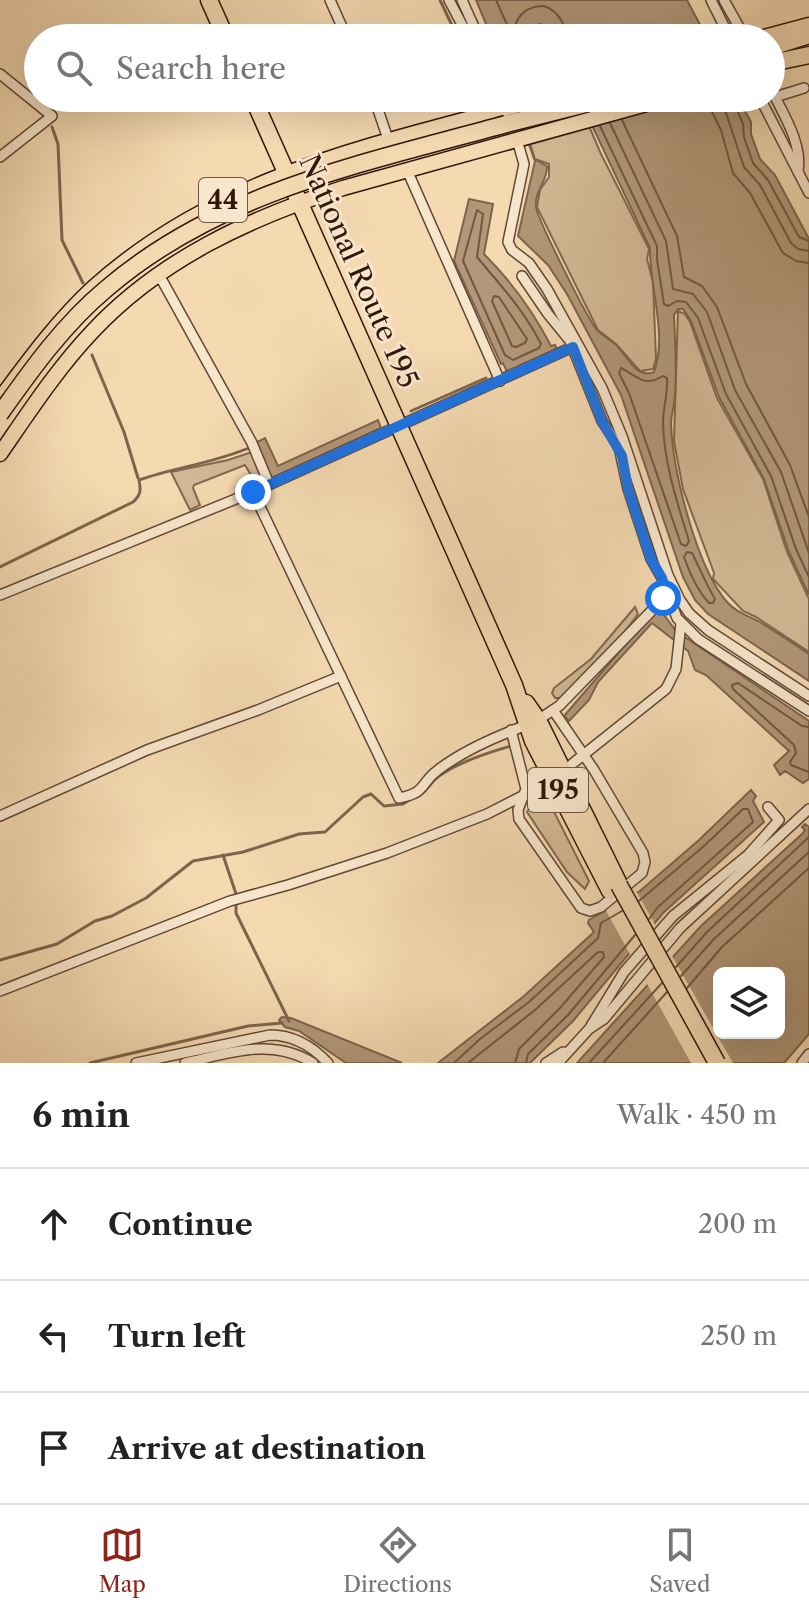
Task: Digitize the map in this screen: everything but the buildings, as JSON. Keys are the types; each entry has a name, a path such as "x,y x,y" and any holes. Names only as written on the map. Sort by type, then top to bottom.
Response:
{"highway":[{"path":"209,0 220,24"},
{"path":"785,43 809,35"},
{"path":"785,63 809,57"},
{"name":"National Route 195","path":"259,112 514,685 525,725 717,1063"},
{"path":"0,414 80,314 133,267 177,238 277,189 498,112"},
{"name":"National Route 195","path":"615,888 704,1063"}],"main road":[{"path":"785,31 809,25"},
{"name":"44","path":"2,392 71,311 125,262 205,209 286,172 388,139 496,112"},
{"name":"44","path":"0,454 72,354 113,311 157,275 222,235 299,202 617,112"}],"street":[{"path":"330,0 341,24"},
{"path":"449,0 462,24"},
{"path":"462,0 473,24"},
{"path":"711,0 723,24"},
{"path":"724,0 737,24"},
{"path":"0,74 24,93"},
{"path":"785,92 804,88"},
{"path":"0,157 52,116 47,112"},
{"path":"379,112 388,139"},
{"path":"767,112 809,193"},
{"path":"782,112 795,141 800,163 798,172"},
{"path":"516,140 524,164 508,242 537,274 575,346 602,421 625,455 667,581 699,622 809,696"},
{"path":"798,172 809,166"},
{"path":"407,170 500,381"},
{"path":"157,275 254,447 269,484"},
{"path":"522,276 575,346"},
{"path":"0,595 253,492 575,346"},
{"path":"253,492 399,798 421,792 436,771 498,735 553,710 667,595"},
{"path":"572,764 666,689 676,669 680,626 667,595 667,581"},
{"path":"680,626 809,711"},
{"path":"0,816 147,750 341,676"},
{"path":"525,725 526,795 518,810 519,819 581,908 590,911 601,907 642,873 645,862 643,853 553,710"},
{"path":"0,991 230,901 387,853 487,814 538,788"},
{"path":"737,869 806,811 809,799"},
{"path":"558,1063 589,1029 604,1019 680,928 779,820 768,807"},
{"path":"136,1063 270,1035 291,1037 328,1063"},
{"path":"546,1063 573,1046"},
{"path":"185,1063 262,1047 294,1052 313,1063"},
{"path":"802,1063 809,1054"}],"shaded area":[{"path":"520,112 583,112 649,249 647,259 653,282 656,359 653,369 640,371 616,344 598,330 537,207 540,190 549,177 549,164 535,159"},
{"path":"678,311 685,314 690,322 717,398 763,479 787,552 809,599 809,652 743,611 713,579 714,573 683,489 674,441"},
{"path":"252,452 264,480 255,482 245,465 194,485 200,505 190,510 171,472"},
{"path":"635,607 638,614 620,638 561,698 555,698 552,693 554,688 591,659"},
{"path":"543,790 589,881 585,889 567,872 527,812"}],"water":[{"path":"476,0 687,0 700,24 541,24 486,24"},
{"path":"586,112 746,112 751,122 751,134 760,159 775,175 809,239 809,595 789,552 764,479 719,397 691,321 683,309 678,309 674,315 676,374 671,424 673,444 688,518 705,566 716,586 734,608 809,654 809,681 708,614 695,600 683,577 621,395 567,294 548,265 518,236 535,161 547,166 536,207 592,323 637,370 654,372 659,326 650,248"},
{"path":"469,199 493,204 484,254 513,286 551,346 555,345 557,349 507,372 454,261"},
{"path":"378,420 381,428 274,477 269,477 255,443 265,438 278,466"},
{"path":"658,607 676,631 809,721 809,779 803,783 785,771 780,775 774,765 789,751 706,675 695,670 688,651 652,623 598,682 589,700 569,721 564,716"},
{"path":"751,790 764,822 663,913 573,1021 530,1063 438,1063 524,996 594,932 589,920 640,891"},
{"path":"805,824 809,827 809,1034 784,1063 577,1063 701,926 805,830 802,827"},
{"path":"282,1017 402,1063 346,1063 299,1031 285,1027 279,1020"}],"pier":[{"path":"635,889 657,928 632,958 604,907"},
{"path":"671,954 713,1028 713,1039 719,1039 733,1063 691,1063 646,982"}],"waterway":[{"path":"440,0 451,24"},
{"path":"52,127 58,144 62,240 83,283"},
{"path":"92,355 124,432 138,478"},
{"path":"411,411 486,378"},
{"path":"0,567 133,502 140,492 139,480 251,447"},
{"path":"416,797 446,771 511,746"},
{"path":"0,960 57,944 95,921 112,916 146,898 193,861 243,852 299,834 325,832 363,797 371,794 384,806 403,804 409,800"},
{"path":"223,855 236,894 236,913 289,1021"},
{"path":"90,1063 248,1026 282,1023"}],"route":[{"path":"253,492 573,347 602,421 619,447 639,524 651,559 664,582 667,595 663,598"}]}
